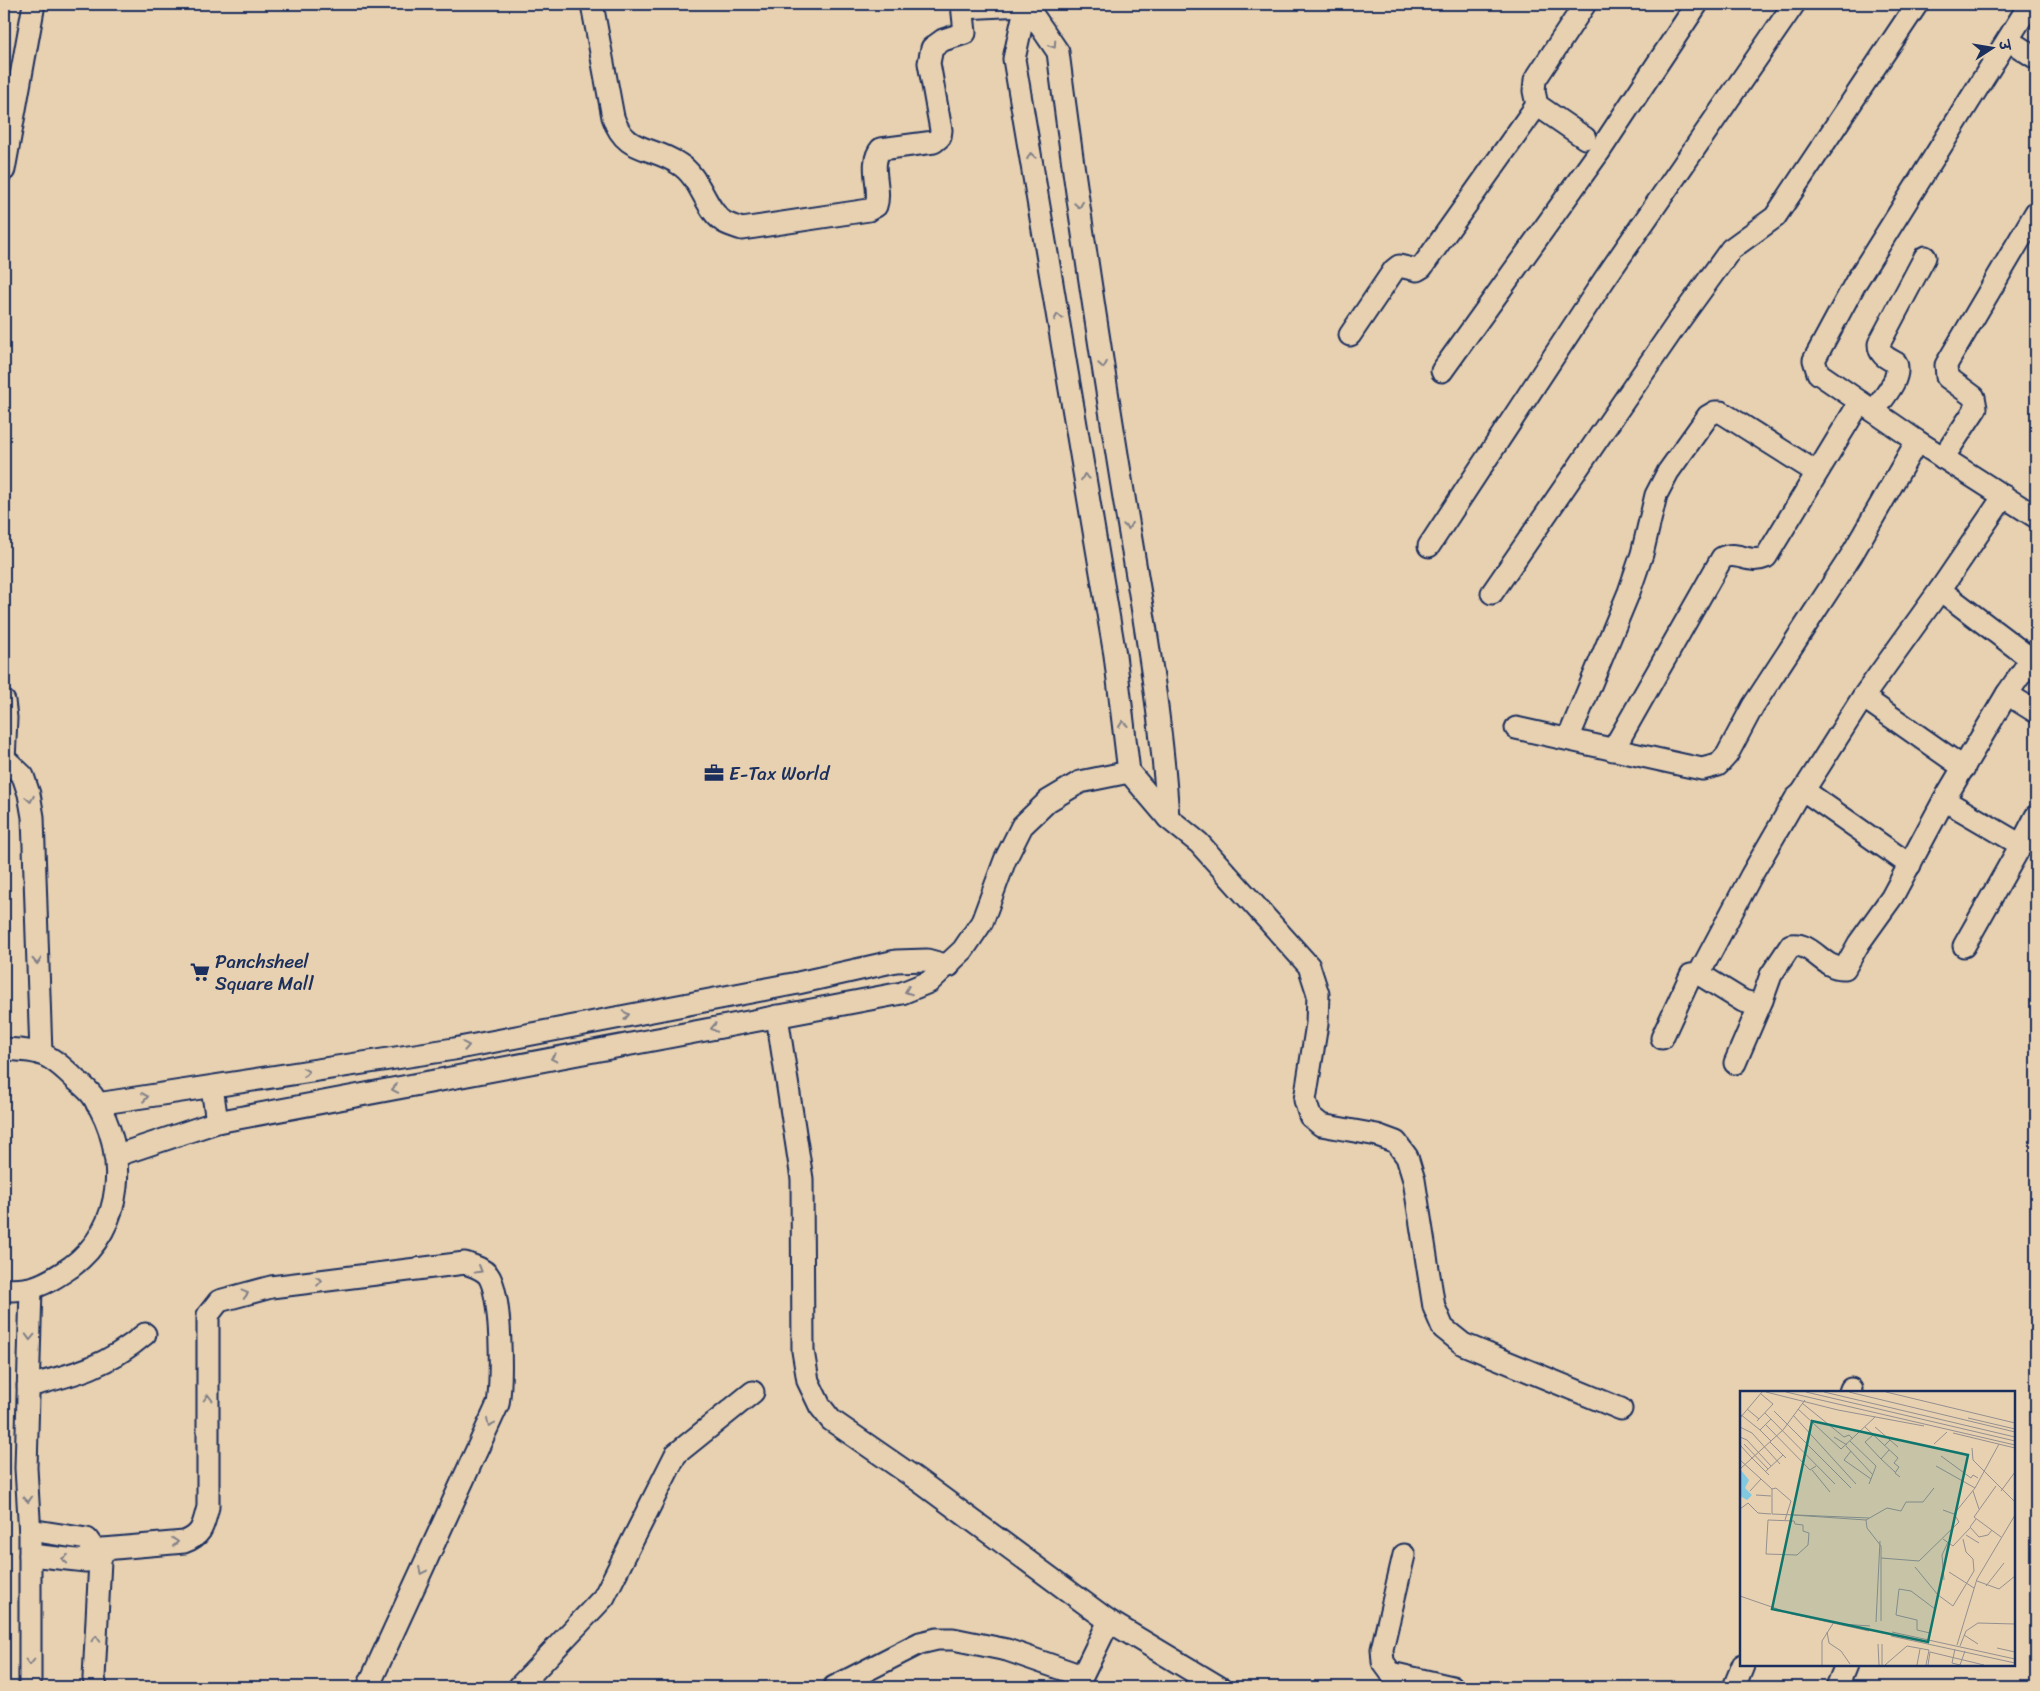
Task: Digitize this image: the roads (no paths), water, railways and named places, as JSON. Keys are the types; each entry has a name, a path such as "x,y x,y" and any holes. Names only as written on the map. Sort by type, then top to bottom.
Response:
{"street":[{"path":"4,170 34,4"},
{"path":"592,4 618,131 627,142 662,154 681,164 696,179 723,221 742,229 869,210 876,206 878,199 876,161 881,149 934,142 940,137 941,130 928,63 932,48 943,40 965,33 962,6 1026,4"},
{"path":"1026,4 1014,59 1115,656 1129,772 1168,818 1199,843 1308,966 1318,994 1317,1024 1305,1100 1310,1116 1321,1125 1377,1135 1396,1142 1407,1157 1414,1180 1434,1307 1443,1328 1463,1344 1621,1409"},
{"path":"1026,4 1058,52 1111,422 1154,684 1164,760 1168,818"},
{"path":"1584,4 1535,80 1534,91 1537,105 1585,138"},
{"path":"1442,371 1599,152 1697,4"},
{"path":"1429,546 1604,280 1794,4"},
{"path":"1492,593 1676,325 1731,249 1775,217 1917,4"},
{"path":"2030,4 1856,282 1814,360 1818,373 1917,441 2036,518"},
{"path":"2008,40 2036,58"},
{"path":"1350,335 1394,270 1399,266 1417,270 1422,267 1537,105"},
{"path":"1943,458 1976,408 1974,397 1947,377 1946,365 2036,212"},
{"path":"1613,750 1722,558 1728,555 1735,555 1750,560 1766,557 1816,472 1867,406 1897,377 1899,370 1896,364 1883,356 1879,350 1879,344 1925,258"},
{"path":"1568,740 1629,592 1642,554 1656,495 1668,472 1708,416 1715,412 1721,412 1816,472"},
{"path":"1516,728 1702,768 1718,765 1727,755 1753,706 1851,556 1917,441"},
{"path":"1699,974 1751,876 1796,798 1802,793 1863,697 1940,590 2004,496"},
{"path":"1735,1063 1771,975 1791,945 1804,946 1831,965 1845,968 1859,943 1892,897 1944,800 2008,694 2034,655 1940,590"},
{"path":"2008,694 2036,712"},
{"path":"1863,697 1964,768"},
{"path":"4,701 6,718 4,760 23,776 30,794 33,817 42,1054"},
{"path":"115,1156 217,1122 902,993 930,982 964,950 982,922 1005,860 1022,826 1048,801 1080,782 1129,772"},
{"path":"1802,793 1810,794 1910,865"},
{"path":"1944,800 2021,845"},
{"path":"1964,946 2036,816"},
{"path":"97,1104 454,1049 746,993 896,961 927,960 949,966"},
{"path":"1662,1038 1691,975 1699,974 1743,1001 1754,1004 1762,1000"},
{"path":"746,993 750,1021"},
{"path":"777,1016 802,1179 803,1351 808,1381 820,1406 831,1420 915,1478 1109,1621 1219,1687"},
{"path":"4,1049 42,1054 66,1070 93,1096 109,1130 115,1156 117,1186 111,1213 98,1238 80,1260 57,1277 31,1288 4,1290"},
{"path":"212,1087 217,1122"},
{"path":"30,1555 86,1560 99,1549 184,1542 195,1537 203,1526 208,1507 208,1315 219,1301 271,1287 465,1263 481,1269 490,1277 497,1314 502,1383 498,1404 368,1687"},
{"path":"30,1687 30,1530 26,1468 31,1288"},
{"path":"28,1386 76,1375 110,1360 145,1334"},
{"path":"518,1687 604,1597 676,1454 753,1392"},
{"path":"30,1530 87,1539 99,1549 94,1678 96,1687"},
{"path":"1404,1555 1382,1649 1387,1680 1452,1687"},
{"path":"834,1687 920,1643 937,1639 953,1639 1007,1650 1080,1682 1109,1621"},
{"path":"1734,1687 1743,1666"},
{"path":"1837,1687 1846,1666"}],"place":[{"name":"E-Tax World","path":"714,773"},
{"name":"Panchsheel Square Mall","path":"200,972"}]}
